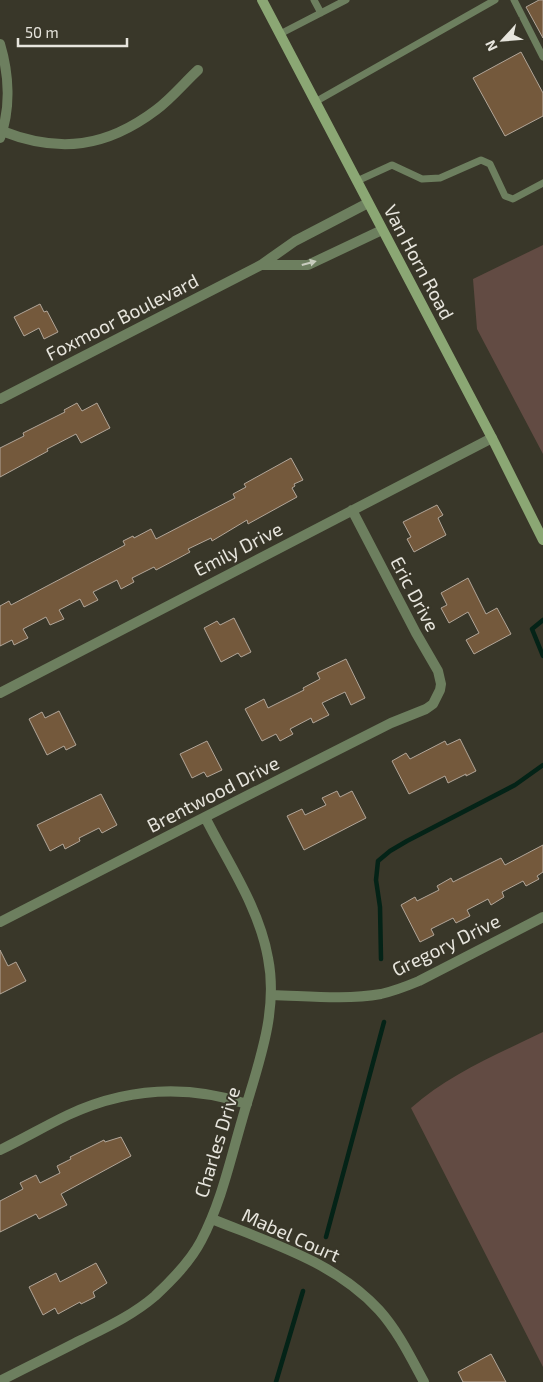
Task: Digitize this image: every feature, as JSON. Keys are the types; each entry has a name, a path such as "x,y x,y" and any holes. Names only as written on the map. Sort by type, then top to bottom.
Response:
{"main road":[{"name":"Van Horn Road","path":"262,0 492,438 543,540"}],"street":[{"path":"0,44 7,81 6,112 1,134 39,143 79,144 120,133 157,109 198,70"},
{"name":"Foxmoor Boulevard","path":"0,399 261,265 295,241 368,203"},
{"name":"Foxmoor Boulevard","path":"261,265 308,265 382,230"},
{"name":"Emily Drive","path":"0,693 492,438"},
{"name":"Eric Drive","path":"352,510 416,633 438,671 441,684 438,695"},
{"name":"Brentwood Drive","path":"0,922 391,723 426,709 433,704 438,695"},
{"name":"Charles Drive","path":"0,1381 126,1317 147,1302 186,1264 200,1243 222,1193 265,1041 272,995 268,959 259,924 250,902 205,817"},
{"name":"Gregory Drive","path":"272,995 358,996 383,994 419,981 543,917"},
{"path":"0,1150 74,1112 130,1094 186,1091 246,1104"},
{"name":"Mabel Court","path":"212,1219 315,1262 350,1284 381,1312 405,1347 424,1382"}],"lane":[{"path":"314,0 321,13"},
{"path":"280,34 346,0"},
{"path":"316,102 496,0"},
{"path":"514,0 543,57"},
{"path":"357,182 392,165 422,179 440,178 481,160 490,164 504,196 513,199 543,183"}],"shaded area":[{"path":"543,245 543,454 477,329 473,279"},
{"path":"543,1032 543,1367 411,1108 441,1085 458,1075"}],"building":[{"path":"539,0 543,0 543,38 526,7"},
{"path":"521,52 543,93 543,116 505,136 473,78"},
{"path":"40,304 44,312 47,311 58,332 44,339 39,328 24,336 14,317"},
{"path":"77,403 82,411 97,403 110,428 81,443 76,434 0,477 0,448 24,436 23,433 65,412 64,410"},
{"path":"291,458 303,480 294,484 295,486 292,488 297,497 248,524 247,520 212,541 211,538 188,549 190,552 156,570 154,567 132,578 134,582 121,589 117,580 93,592 98,600 84,607 80,599 59,610 64,619 50,625 46,617 23,629 28,638 14,645 12,640 0,646 0,606 9,601 11,605 125,545 123,541 133,536 134,538 151,529 156,539 235,498 233,494 246,487 244,484"},
{"path":"437,505 443,515 438,518 446,535 414,552 407,539 411,537 403,522"},
{"path":"468,578 486,614 497,608 511,634 474,654 466,640 479,633 468,612 449,623 441,608 447,605 441,593"},
{"path":"234,618 251,652 241,657 238,653 221,662 204,628 217,621 220,625"},
{"path":"346,659 365,698 351,705 345,692 322,703 329,715 313,723 311,718 290,729 293,734 280,741 276,734 262,741 245,709 264,699 268,708 304,690 303,688 320,679 317,673"},
{"path":"59,711 76,745 66,750 64,746 47,755 29,719 42,712 45,718"},
{"path":"460,739 476,771 448,783 445,776 409,794 392,761 406,753 410,759 445,741 447,745"},
{"path":"207,741 222,770 207,777 204,772 192,778 180,754"},
{"path":"337,791 340,797 352,791 366,818 304,850 287,816 302,809 305,815 326,805 322,798"},
{"path":"101,794 117,825 102,833 99,828 79,838 80,841 65,849 63,844 50,851 37,825"},
{"path":"543,845 543,872 537,876 539,879 526,886 523,881 502,892 504,897 491,905 488,899 467,910 470,916 456,923 453,918 431,929 434,935 420,942 401,905 415,897 417,901 439,890 437,886 451,878 453,882 501,858 505,865"},
{"path":"0,950 8,966 16,962 26,981 0,994"},
{"path":"121,1137 131,1156 61,1194 67,1205 39,1219 36,1214 0,1232 0,1201 23,1189 20,1183 36,1175 40,1183 60,1173 57,1166 71,1159 70,1157 104,1140 105,1142"},
{"path":"96,1263 107,1283 93,1292 95,1297 81,1304 80,1302 58,1314 55,1308 43,1315 29,1287 56,1273 60,1282"},
{"path":"491,1354 506,1382 463,1382 458,1372"}],"waterway":[{"path":"543,620 532,629 543,656"},
{"path":"381,959 380,907 376,880 378,861 407,841 515,785 543,765"},
{"path":"326,1237 384,1022"},
{"path":"276,1382 303,1291"}]}
